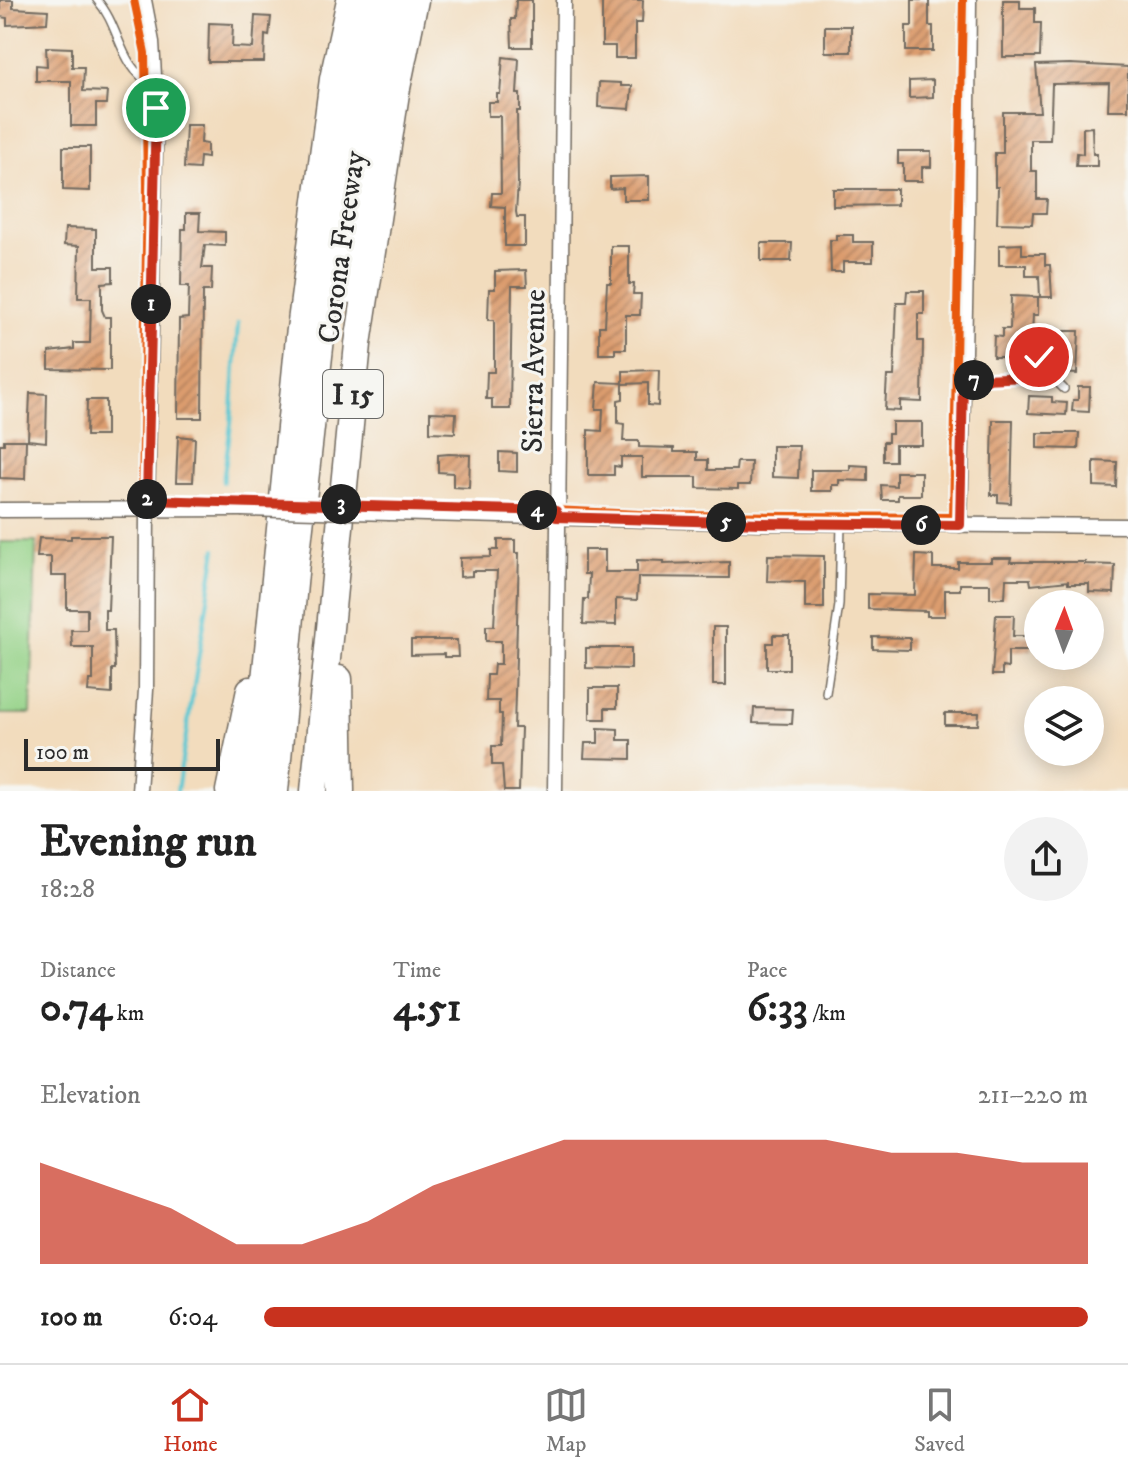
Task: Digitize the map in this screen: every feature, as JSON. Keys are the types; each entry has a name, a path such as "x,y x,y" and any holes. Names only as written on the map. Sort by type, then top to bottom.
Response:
{"highway":[{"name":"Corona Freeway","path":"254,791 299,337 333,79 350,0"},
{"path":"275,791 296,562 340,168 371,0"},
{"path":"296,791 363,167 392,0"},
{"name":"Corona Freeway","path":"314,791 358,344 396,93 415,0"},
{"path":"229,791 278,549"},
{"path":"337,555 341,791"}],"street":[{"path":"139,791 146,690 155,87 152,42 144,0"},
{"name":"Sierra Avenue","path":"555,791 564,0"},
{"path":"960,525 969,0"},
{"path":"0,510 241,509 841,524 1128,526"}],"lane":[{"path":"97,0 109,13 131,69 155,87"},
{"path":"1037,374 1039,357 1049,336"},
{"path":"963,380 1037,374 1064,389"},
{"path":"826,693 839,605 841,524"}],"green space":[{"path":"0,542 36,542 31,714 0,714"}],"building":[{"path":"0,0 13,0 13,8 48,10 47,23 7,25 7,18 0,17"},
{"path":"516,0 532,0 532,47 512,47 511,19 515,19"},
{"path":"602,0 643,0 642,23 635,23 635,58 615,58 615,46 602,46"},
{"path":"912,0 929,0 933,51 906,51 906,26 912,26"},
{"path":"1003,0 1020,0 1020,8 1035,8 1035,23 1041,23 1040,57 1003,57"},
{"path":"255,16 271,17 269,36 265,35 264,62 208,62 209,23 233,24 232,47 253,48"},
{"path":"825,26 851,26 851,52 825,52"},
{"path":"46,47 72,48 72,67 84,67 83,91 107,92 106,104 96,104 96,126 71,126 71,81 36,81 36,65 47,66"},
{"path":"503,57 519,59 516,212 517,217 525,217 525,246 505,246 505,207 491,206 492,193 501,193 500,116 488,116 488,102 497,102 497,94 500,94"},
{"path":"1036,65 1128,67 1128,110 1108,110 1109,83 1052,84 1050,140 1031,140 1031,171 1037,171 1037,199 1047,199 1046,213 1033,213 1032,224 997,223 995,153 1003,153 1003,112 1040,112"},
{"path":"933,80 933,97 909,98 909,81"},
{"path":"599,82 632,86 630,109 598,107"},
{"path":"186,125 202,125 201,143 207,144 207,158 200,157 199,169 184,168"},
{"path":"1092,127 1093,154 1097,154 1097,166 1076,166 1077,153 1083,154 1083,128"},
{"path":"63,147 90,147 90,191 63,190"},
{"path":"898,151 931,151 931,167 922,167 922,181 903,181 903,164 898,164"},
{"path":"649,176 649,200 623,200 623,188 610,189 610,177"},
{"path":"833,189 897,189 897,205 833,206"},
{"path":"186,213 200,213 199,231 225,232 225,246 205,245 202,268 212,268 211,291 203,291 202,418 178,418 179,319 188,318 189,286 181,286 182,229 186,229"},
{"path":"65,228 96,229 96,267 113,267 113,282 102,283 102,310 105,317 110,317 110,370 49,369 49,352 74,349 74,343 90,343 91,298 78,298 79,246 64,245"},
{"path":"836,235 853,235 853,242 873,242 873,262 843,262 843,272 831,272 830,240 836,240"},
{"path":"761,243 792,243 791,261 761,261"},
{"path":"1022,244 1022,254 1045,254 1045,265 1050,265 1052,297 1040,297 1039,276 1026,276 1026,265 999,265 999,245"},
{"path":"611,246 629,246 629,284 634,284 633,294 641,294 640,315 626,315 626,349 615,349 615,354 599,354 599,326 605,326 607,283 611,283"},
{"path":"526,270 527,286 512,286 510,409 492,409 492,399 486,399 487,372 494,372 494,320 488,320 489,289 495,289 495,271"},
{"path":"907,291 924,291 924,314 918,314 918,341 923,341 922,402 900,401 900,411 885,410 887,376 894,376 897,303 906,303"},
{"path":"1011,296 1038,297 1038,315 1033,315 1031,353 1013,352 1012,357 993,357 994,336 1002,337 1002,329 1010,329"},
{"path":"1065,331 1079,331 1077,374 1063,373"},
{"path":"659,370 658,406 648,405 648,383 623,384 623,399 618,400 618,423 624,424 623,441 639,441 639,447 697,452 697,460 708,460 708,470 736,470 737,462 751,462 750,485 738,485 738,489 697,488 697,477 642,477 642,457 621,457 621,467 614,466 614,475 588,475 588,430 602,431 603,409 596,409 598,382 623,383 623,371"},
{"path":"1078,387 1090,387 1089,412 1072,411 1073,400 1078,400"},
{"path":"30,393 47,394 46,442 28,440"},
{"path":"1029,396 1052,397 1052,402 1067,403 1066,415 1028,413"},
{"path":"87,400 106,400 106,436 86,436"},
{"path":"430,412 456,413 455,433 430,432"},
{"path":"993,420 1013,420 1011,503 998,502 998,495 991,495"},
{"path":"892,422 922,422 922,445 895,445 895,461 883,461 883,442 888,442 888,434 892,434"},
{"path":"1037,433 1079,433 1078,449 1037,448"},
{"path":"178,436 195,438 193,482 176,482"},
{"path":"4,440 26,440 25,479 0,478 0,444 4,444"},
{"path":"772,446 799,446 798,478 772,477"},
{"path":"499,452 517,453 517,472 499,471"},
{"path":"438,455 470,455 469,488 453,487 453,473 438,472"},
{"path":"1094,461 1117,462 1116,487 1094,486"},
{"path":"850,465 868,466 868,481 839,480 839,485 832,485 832,491 811,491 811,470 850,470"},
{"path":"896,472 921,472 921,495 898,495 898,500 882,500 881,485 896,486"},
{"path":"71,536 111,536 105,630 114,630 112,694 88,692 89,680 93,680 93,647 72,647 71,630 87,630 87,609 67,609 67,576 51,576 51,557 37,557 39,538 71,539"},
{"path":"498,540 515,540 515,553 519,553 514,728 521,728 519,791 504,791 502,765 492,765 492,746 501,746 502,714 499,714 499,701 486,701 487,675 493,675 494,664 501,664 501,641 486,641 486,626 494,626 497,571 472,571 472,576 460,577 460,558 491,557 491,550 498,550"},
{"path":"584,550 605,550 605,572 637,572 637,560 664,561 664,564 729,562 729,578 638,577 637,600 616,599 616,625 583,624 589,574 584,574"},
{"path":"768,555 824,556 824,608 805,608 805,582 767,581"},
{"path":"916,555 933,556 933,568 958,568 958,562 991,562 991,558 1011,558 1010,562 1115,565 1114,593 1089,590 1089,584 1068,584 1068,581 1031,585 1030,579 1006,579 1005,598 990,598 990,584 960,584 960,590 945,590 945,616 927,616 927,611 868,609 868,594 915,595"},
{"path":"996,615 1014,615 1013,636 1024,636 1024,651 1008,651 1008,668 1002,667 1002,675 992,675"},
{"path":"713,627 726,627 726,685 713,685"},
{"path":"773,635 789,635 789,669 767,669 767,643 773,643"},
{"path":"873,637 910,638 910,650 873,649"},
{"path":"411,640 457,640 458,657 444,657 444,654 411,655"},
{"path":"586,648 631,648 631,669 586,668"},
{"path":"590,688 617,688 617,708 605,708 605,719 590,719"},
{"path":"754,708 793,709 792,724 753,723"},
{"path":"945,713 979,713 978,725 945,725"},
{"path":"598,728 618,729 618,740 631,740 631,759 584,758 585,743 598,743"}],"waterway":[{"path":"223,482 231,424 238,323"},
{"path":"177,791 216,549"}],"cycle path":[{"path":"134,0 145,53 147,185 142,500 487,507 661,515 953,517 963,0"}],"route":[{"path":"156,108 147,500 487,507 556,511 556,517 960,525 963,380 1037,374 1039,357"}]}
